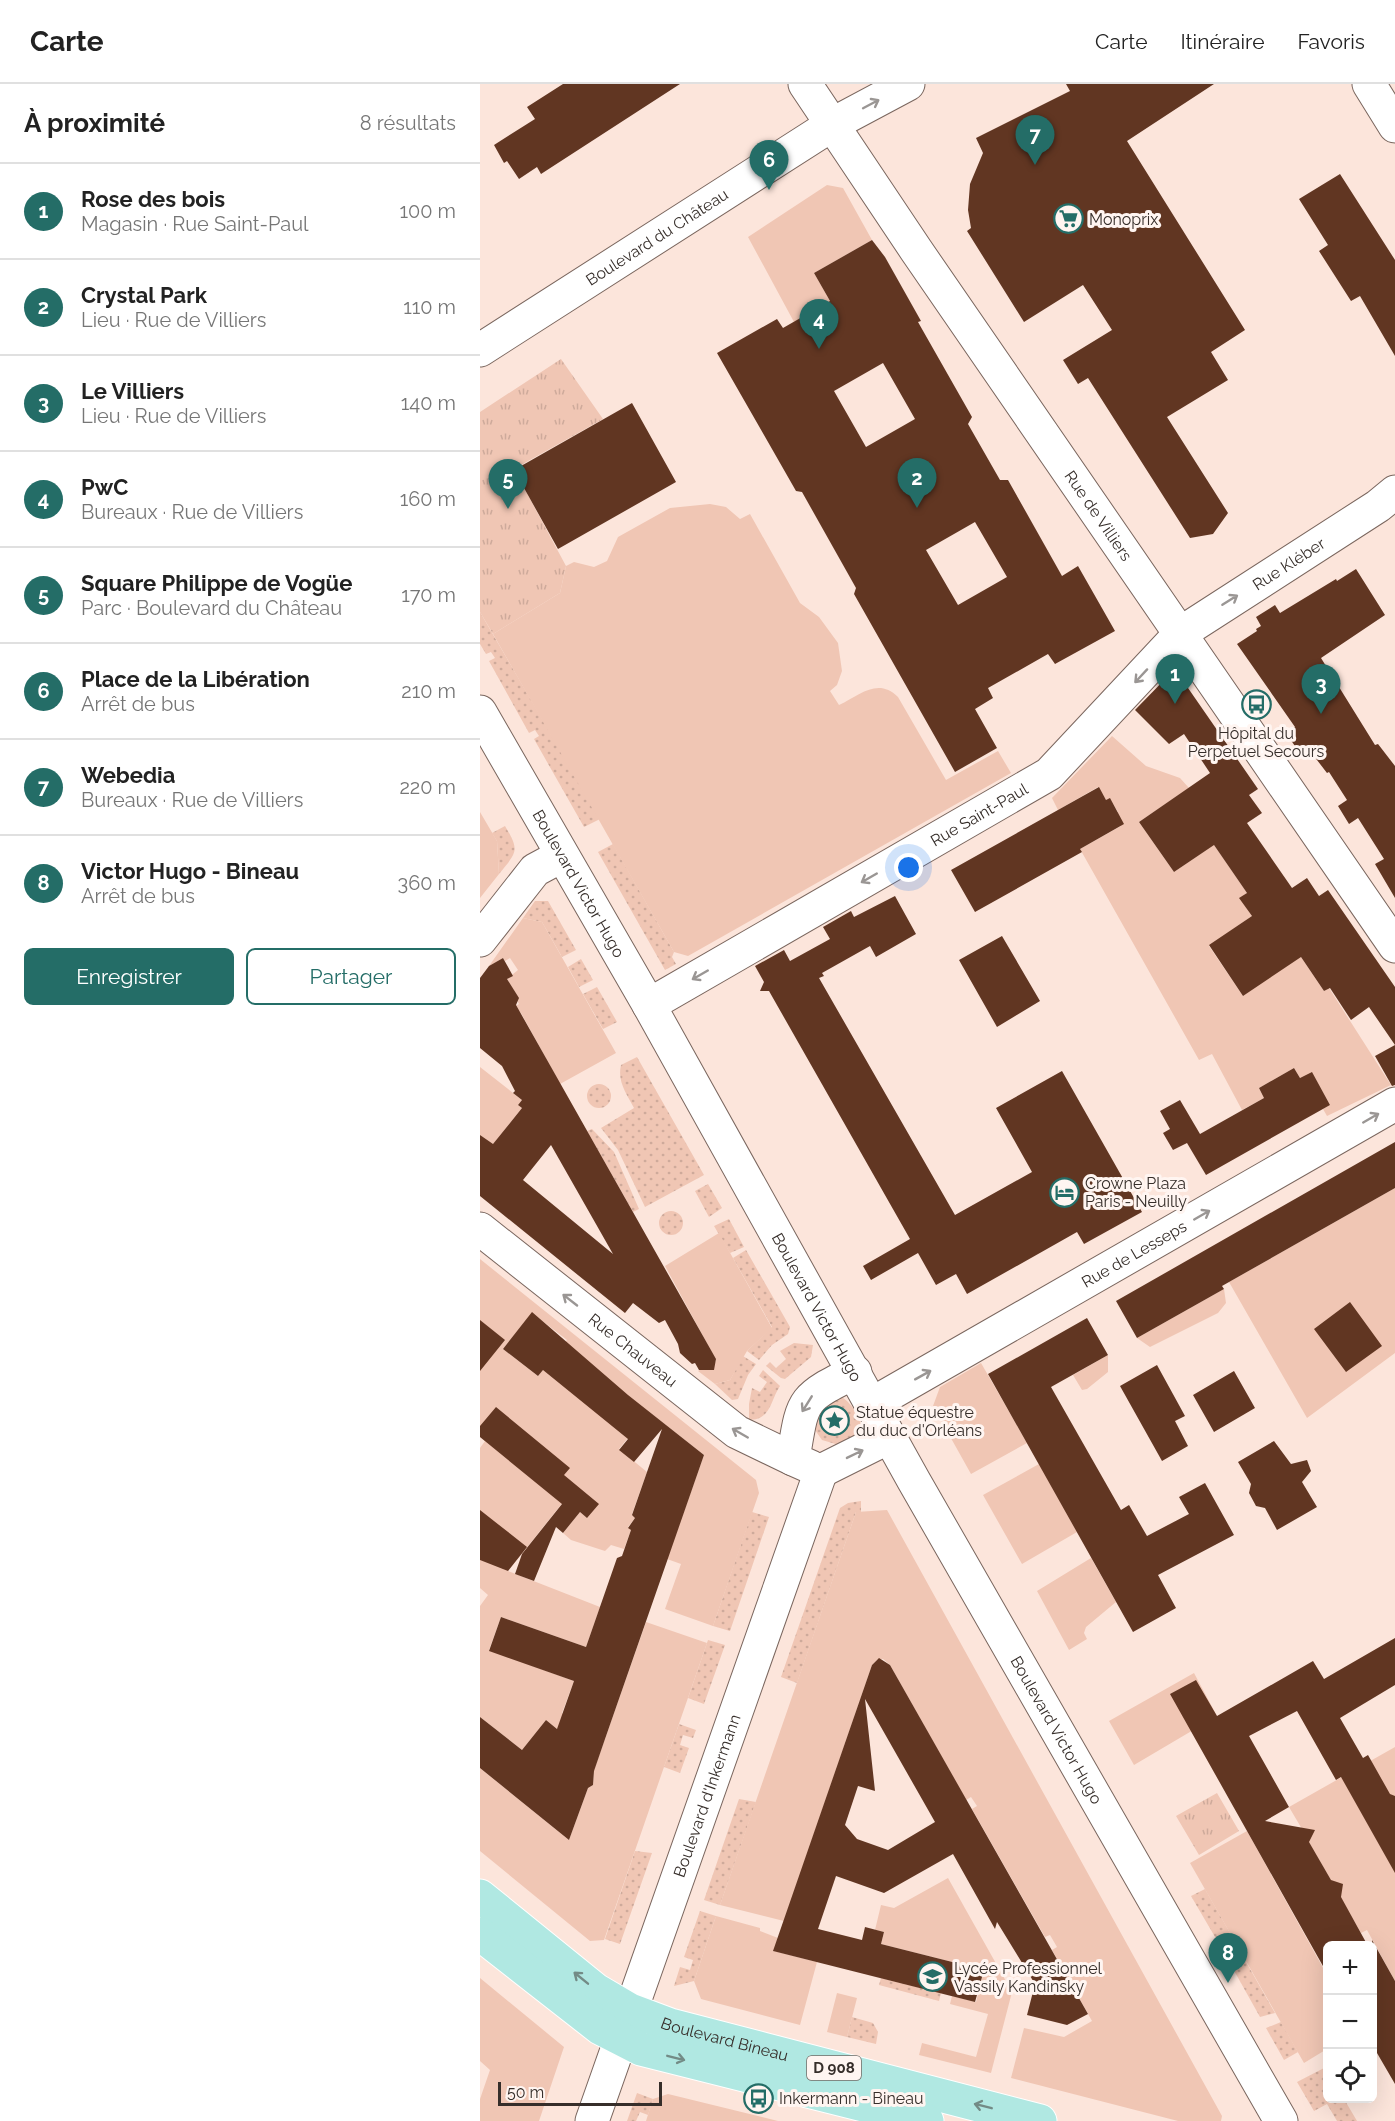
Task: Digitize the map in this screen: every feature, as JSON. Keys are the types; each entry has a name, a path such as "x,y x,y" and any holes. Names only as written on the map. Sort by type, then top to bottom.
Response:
{"main road":[{"name":"Boulevard Bineau","path":"480,1896 596,1990 625,2025 641,2049 927,2121"},
{"name":"Boulevard Bineau","path":"480,1934 566,2004 625,2025 670,2025 1040,2121"}],"street":[{"name":"Rue de Villiers","path":"805,84 916,250 1395,945"},
{"name":"Boulevard du Château","path":"480,350 833,124 908,84"},
{"path":"1369,84 1395,126"},
{"name":"Rue Kléber","path":"1181,633 1378,506 1395,492"},
{"name":"Rue Saint-Paul","path":"648,1005 1049,774 1181,633"},
{"name":"Boulevard Victor Hugo","path":"480,712 648,1005 855,1372 889,1437 1281,2121"},
{"path":"480,940 535,870 561,856"},
{"name":"Rue de Lesseps","path":"872,1404 1395,1104"},
{"name":"Rue Chauveau","path":"480,1229 737,1432 807,1465"},
{"name":"Boulevard d'Inkermann","path":"592,2121 807,1465 804,1405 816,1391 855,1372"},
{"path":"807,1465 889,1437"}],"green space":[{"path":"827,185 843,188 872,240 814,273 830,301 794,322 748,237"},
{"path":"561,359 603,419 514,469 566,566 560,593 493,634 480,612 480,412"},
{"path":"710,504 726,507 740,519 750,514 800,603 819,617 838,643 842,671 837,685 830,691 839,705 876,688 891,691 898,697 946,780 998,751 1011,773 688,956 674,952 493,634 560,593 566,566 574,562 594,567 607,561 618,537 670,508"},
{"path":"480,612 600,819 584,827 534,739 539,736 535,730 529,733 489,661 495,658 491,652 486,654 480,644"},
{"path":"1112,736 1146,766 1180,778 1189,788 1139,822 1174,872 1206,850 1212,842 1247,893 1240,898 1252,916 1209,946 1243,996 1299,954 1324,991 1329,988 1391,1085 1327,1116 1323,1109 1330,1105 1312,1073 1300,1078 1294,1068 1259,1088 1264,1098 1242,1110 1212,1054 1199,1060 1080,849 1121,826 1115,814 1118,812 1110,799 1106,800 1098,787 1058,810 1052,798"},
{"path":"480,812 497,841 499,874 480,898"},
{"path":"505,826 513,841 514,851 510,861 499,874 497,841 492,833"},
{"path":"613,844 674,952 672,957 676,964 665,970 598,852"},
{"path":"535,901 548,901 576,950 562,957 542,922 523,918"},
{"path":"523,918 542,922 616,1053 560,1084 521,1013 514,1007 519,1004 516,999 518,997 507,979 518,970 510,958 505,961 503,958 489,966"},
{"path":"581,959 593,980 579,987 568,967"},
{"path":"597,987 617,1022 603,1029 583,994"},
{"path":"637,1057 704,1175 645,1207 618,1150 601,1128 634,1108 623,1088 620,1071 621,1065"},
{"path":"480,1067 522,1100 518,1105 522,1108 491,1147 480,1135"},
{"path":"599,1084 604,1085 610,1091 610,1101 604,1107 599,1108 594,1107 588,1101 587,1096 588,1091 594,1085"},
{"path":"592,1129 614,1152 639,1209 633,1212 587,1131"},
{"path":"708,1184 722,1208 709,1217 695,1191"},
{"path":"1395,1188 1395,1353 1307,1418 1229,1282"},
{"path":"671,1211 676,1212 682,1218 682,1228 676,1234 671,1235 666,1234 660,1228 659,1223 660,1218 666,1212"},
{"path":"729,1219 744,1247 730,1253 714,1226"},
{"path":"719,1233 772,1328 747,1351 730,1380 715,1384 698,1371 705,1367 713,1368 716,1360 665,1266"},
{"path":"746,1250 790,1327 788,1334 772,1345 759,1360 747,1351 772,1327 733,1258"},
{"path":"480,1259 756,1480 759,1493 713,1626 665,1609 681,1564 667,1559 704,1455 649,1412 619,1449 647,1472 632,1514 635,1518 628,1527 631,1530 624,1549 611,1545 605,1551 571,1540 563,1533 580,1512 587,1518 576,1486 508,1571 600,1607 586,1647 501,1617 489,1650 574,1681 562,1713 566,1717 557,1729 546,1720 522,1750 480,1717 480,1606 488,1595 480,1588 480,1448 485,1441 480,1437","holes":["532,1313 567,1340 538,1376 503,1349"]},
{"path":"1224,1289 1226,1303 1218,1313 1150,1347 1137,1338"},
{"path":"794,1343 813,1345 811,1357 785,1379 781,1378 766,1366 770,1362 776,1368 786,1359 780,1351"},
{"path":"1108,1355 1108,1372 1087,1389 1082,1390 1073,1375"},
{"path":"743,1356 756,1364 748,1375 738,1399 732,1400 715,1384 730,1380"},
{"path":"981,1363 1027,1443 971,1474 933,1406 940,1387"},
{"path":"763,1370 780,1386 766,1413 762,1417 749,1420 752,1388 760,1392 767,1382 759,1376"},
{"path":"839,1396 847,1401 855,1411 861,1427 856,1436 839,1445 822,1440 815,1430 817,1409"},
{"path":"1039,1464 1077,1532 1022,1564 983,1495"},
{"path":"861,1501 861,1512 856,1512 797,1683 781,1677 840,1508 848,1503"},
{"path":"887,1510 1222,2116 1221,2121 1178,2121 1011,2078 1024,2028 1064,2037 1092,2021 1052,1950 1057,1947 1050,1935 1045,1937 972,1809 977,1806 971,1797 966,1800 890,1665 883,1659 877,1660 872,1665 784,1921 720,1905 856,1512"},
{"path":"752,1512 769,1517 730,1631 713,1626"},
{"path":"1091,1558 1116,1602 1086,1627 1084,1633 1087,1639 1069,1650 1037,1591"},
{"path":"646,1622 707,1643 604,1940 590,1941 480,1851 480,1768 569,1840 588,1788 593,1785 594,1770"},
{"path":"708,1640 725,1645 704,1704 688,1698"},
{"path":"1194,1673 1217,1716 1134,1765 1109,1721"},
{"path":"679,1724 696,1730 693,1738 683,1735 680,1745 689,1748 680,1773 664,1767"},
{"path":"1395,1747 1395,1981 1377,1948 1377,1941 1373,1941 1367,1930 1361,1933 1339,1895 1341,1885 1332,1882 1308,1841 1311,1832 1302,1829 1289,1807"},
{"path":"1217,1793 1239,1831 1199,1855 1176,1816"},
{"path":"739,1799 756,1802 720,1905 704,1900"},
{"path":"1247,1831 1323,1968 1323,2051 1304,2063 1190,1863"},
{"path":"635,1851 652,1853 620,1944 605,1939"},
{"path":"948,1878 1012,1992 991,2073 919,2055 922,2043 976,2057 988,2014 950,2004 952,1996 976,2002 984,1970 881,1944 884,1932 875,1930 881,1905 894,1908"},
{"path":"1205,1889 1238,1947 1225,1954 1191,1896"},
{"path":"700,1911 716,1916 694,1981 674,1986 680,1967 690,1970 693,1960 684,1957"},
{"path":"716,1916 760,1928 760,1931 778,1938 774,1951 817,1962 800,2025 701,1999 694,1981"},
{"path":"1245,1960 1275,2013 1260,2017 1232,1967"},
{"path":"480,1978 564,2047 539,2121 480,2121 480,2099 490,2070 480,2061"},
{"path":"881,1978 941,1993 939,2001 879,1985"},
{"path":"837,1993 857,1998 847,2037 827,2032"},
{"path":"852,2017 873,2023 878,2032 876,2044 847,2037"},
{"path":"1281,2022 1298,2052 1284,2060 1266,2028"},
{"path":"1323,2069 1323,2103 1346,2103 1357,2121 1337,2121 1327,2104 1314,2111 1297,2082"},
{"path":"637,2093 653,2099 648,2115 640,2112 636,2121 627,2121"},
{"path":"668,2094 778,2121 646,2121 653,2099"}],"building":[{"path":"563,84 680,84 541,174 537,167 519,179 507,161 504,163 494,145 535,119 527,107"},
{"path":"1066,84 1214,84 1127,141 1245,330 1211,352 1228,380 1167,417 1228,513 1213,534 1190,538 1088,378 1078,384 1063,360 1112,330 1083,285 1024,322 967,231 971,228 968,210 970,184 983,153 976,138 1070,91"},
{"path":"1340,174 1395,260 1395,356 1360,296 1351,301 1319,251 1328,245 1299,199"},
{"path":"872,240 885,257 921,321 918,322 972,417 968,424 1000,480 1008,480 1062,576 1078,566 1115,631 1055,664 1048,654 988,688 993,698 975,709 997,748 955,772 854,594 856,588 802,492 796,491 717,353 777,319 783,328 830,301 814,273","holes":["883,363 915,419 866,447 834,391","975,522 1007,577 958,605 926,550"]},
{"path":"632,403 676,482 558,549 514,470"},
{"path":"1356,569 1385,615 1321,658 1375,745 1378,744 1395,766 1395,898 1375,864 1384,859 1358,818 1349,824 1338,806 1347,800 1329,772 1327,773 1307,747 1299,752 1286,733 1295,727 1237,644 1257,631 1256,629 1261,626 1256,617 1275,605 1280,613"},
{"path":"1170,674 1179,675 1258,789 1249,795 1262,813 1247,823 1292,888 1307,878 1319,896 1328,890 1395,987 1395,1045 1369,1007 1351,1020 1330,988 1324,991 1301,957 1243,996 1209,945 1252,916 1239,898 1247,893 1214,845 1174,872 1139,822 1210,773 1184,734 1169,744 1135,710"},
{"path":"1099,787 1106,800 1110,798 1124,824 1080,849 1082,852 975,912 951,870"},
{"name":"Crowne Plaza Paris - Neuilly","path":"895,896 916,934 876,957 870,946 822,973 824,976 819,978 955,1215 1032,1172 996,1108 1062,1071 1142,1212 1084,1244 1077,1232 967,1294 956,1274 936,1285 918,1253 871,1280 863,1266 910,1239 769,991 760,991 764,982 755,966 784,950 790,961 830,939 823,927 851,911 854,917"},
{"path":"1002,936 1040,1001 997,1027 959,960"},
{"path":"503,958 513,976 507,979 519,998 516,1005 716,1359 714,1370 699,1370 695,1363 692,1364 680,1353 678,1344 665,1320 659,1323 633,1303 625,1313 480,1196 480,1135 493,1144 522,1108 518,1105 522,1100 513,1093 515,1091 502,1066 480,1048 480,978 489,966","holes":["551,1145 613,1254 523,1180"]},
{"path":"1395,1045 1395,1085 1392,1086 1375,1056"},
{"path":"1294,1068 1300,1078 1312,1072 1330,1105 1206,1175 1187,1143 1173,1150 1163,1133 1170,1129 1160,1111 1180,1100 1200,1134 1264,1098 1259,1088"},
{"path":"1395,1142 1395,1188 1222,1286 1224,1289 1137,1338 1116,1301"},
{"path":"1350,1302 1382,1346 1346,1372 1314,1329"},
{"path":"532,1312 628,1395 704,1455 594,1771 593,1785 588,1788 569,1840 480,1768 480,1717 522,1750 546,1720 557,1729 574,1681 489,1651 501,1617 586,1647 617,1558 622,1556 631,1530 628,1528 635,1518 632,1515 662,1429 634,1462 619,1450 628,1439 543,1370 538,1376 503,1349"},
{"path":"1087,1318 1108,1355 1051,1387 1121,1510 1129,1505 1147,1536 1189,1514 1179,1497 1205,1483 1234,1535 1158,1575 1176,1608 1133,1632 988,1374"},
{"path":"480,1320 505,1340 480,1371"},
{"path":"1157,1365 1185,1416 1175,1421 1188,1446 1162,1461 1120,1386"},
{"path":"1234,1371 1255,1408 1214,1432 1193,1395"},
{"path":"496,1407 570,1468 564,1475 599,1504 587,1518 580,1512 563,1533 556,1527 534,1581 515,1574 522,1554 562,1504 480,1437 480,1426"},
{"path":"1274,1441 1291,1464 1307,1460 1311,1471 1302,1482 1317,1507 1277,1530 1265,1508 1256,1506 1249,1493 1251,1484 1238,1462"},
{"path":"480,1510 527,1547 508,1571 480,1560"},
{"path":"1395,1638 1395,1685 1340,1718 1363,1758 1368,1755 1390,1794 1395,1796 1395,1873 1341,1777 1336,1780 1297,1711 1249,1736 1289,1807 1265,1821 1315,1830 1309,1842 1331,1880 1343,1884 1341,1897 1365,1941 1323,1941 1323,1966 1170,1694 1196,1680 1217,1716 1313,1661 1324,1679"},
{"path":"879,1658 890,1665 1088,2014 1067,2025 1027,2015 1035,1984 997,1922 995,1929 953,1854 884,1893 836,1876 818,1929 862,1940 865,1927 884,1932 881,1944 984,1970 975,2002 773,1951 872,1665","holes":["865,1699 935,1822 888,1850 857,1839 845,1825 858,1786 875,1791"]},
{"path":"1377,1949 1395,1981 1395,2084 1377,2053"}],"place":[{"name":"Webedia","path":"1035,165"},
{"name":"Place de la Libération","path":"769,190"},
{"name":"Monoprix","path":"1068,219"},
{"name":"PwC","path":"819,349"},
{"name":"Crystal Park","path":"917,508"},
{"name":"Square Philippe de Vogüe","path":"508,509"},
{"name":"Rose des bois","path":"1175,704"},
{"name":"Hôpital du Perpetuel Secours","path":"1256,705"},
{"name":"Le Villiers","path":"1321,714"},
{"name":"Crowne Plaza Paris - Neuilly","path":"1064,1192"},
{"name":"Statue équestre du duc d'Orléans","path":"835,1421"},
{"name":"Lycée Professionnel Vassily Kandinsky","path":"933,1977"},
{"name":"Victor Hugo - Bineau","path":"1228,1983"},
{"name":"Inkermann - Bineau","path":"758,2098"}]}
